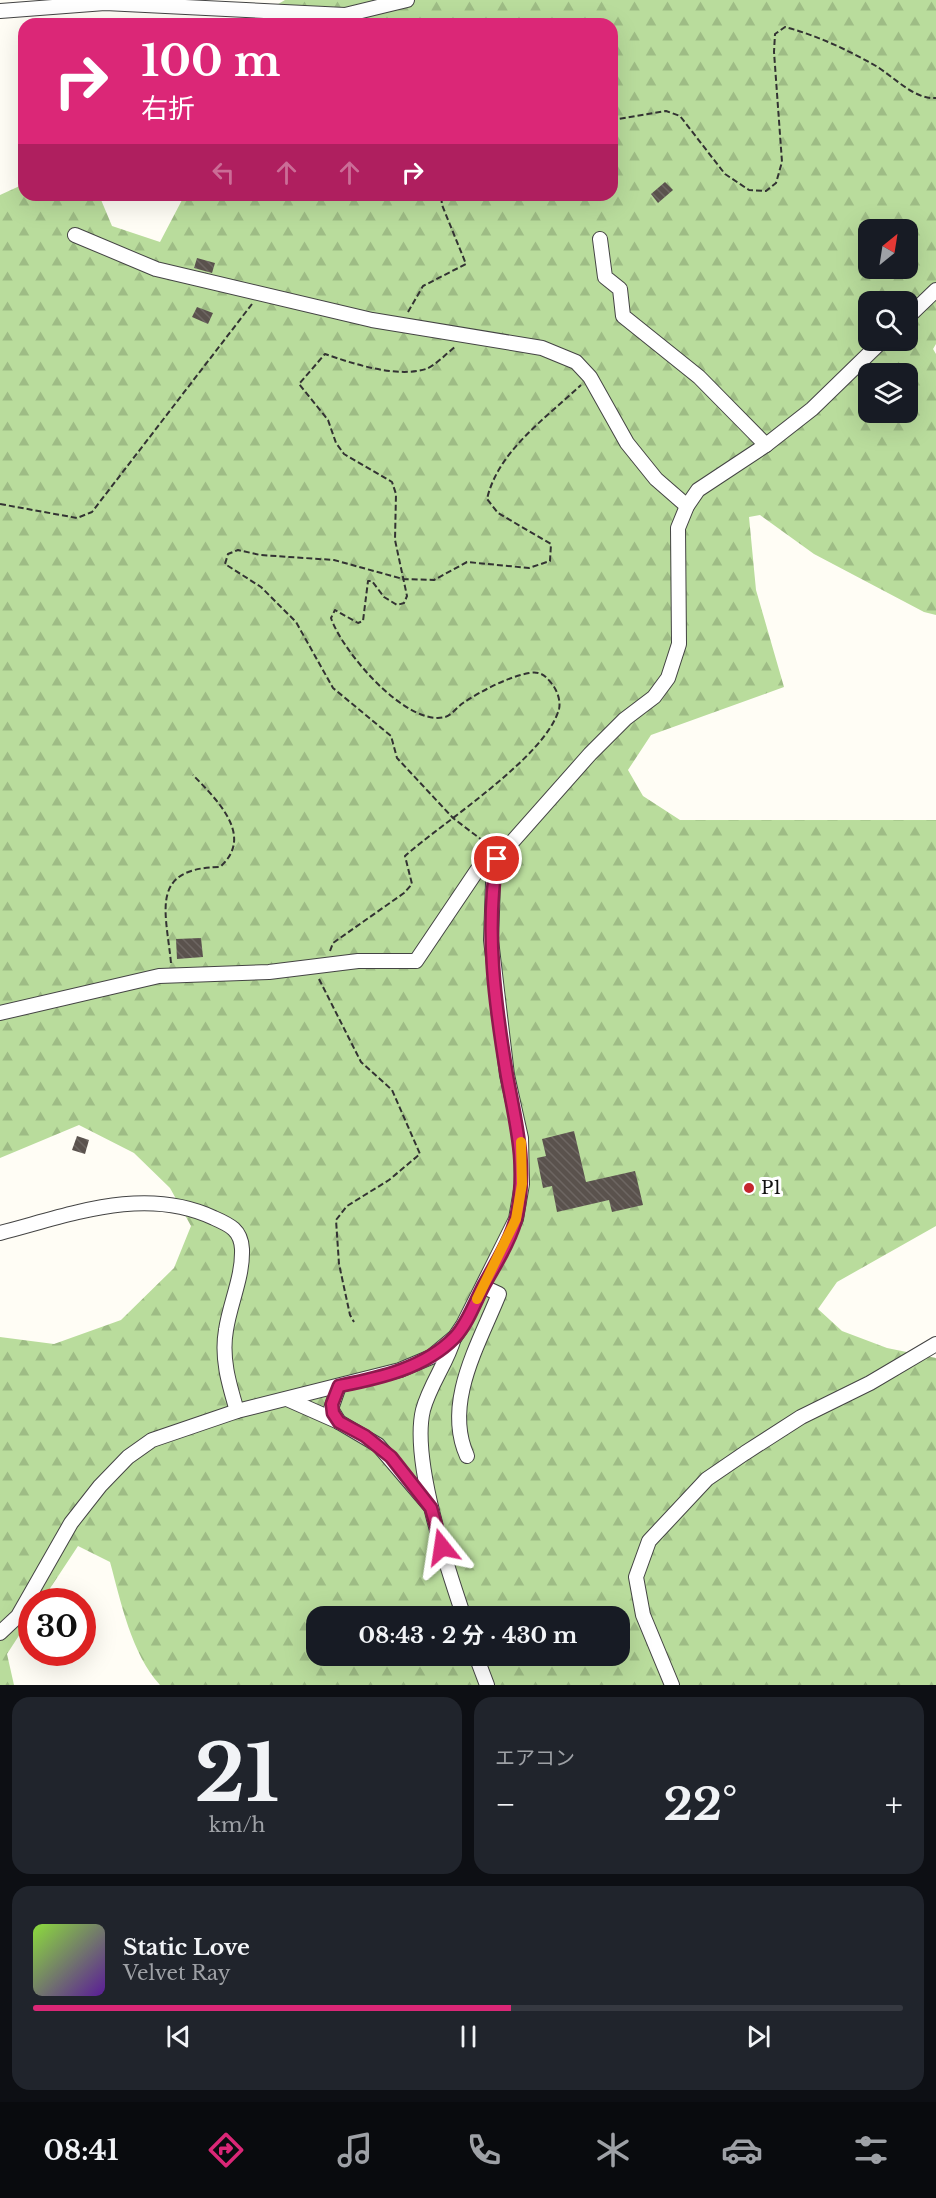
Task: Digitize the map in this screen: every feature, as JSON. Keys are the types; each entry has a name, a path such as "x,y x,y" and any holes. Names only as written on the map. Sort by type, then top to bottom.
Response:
{"street":[{"path":"0,11 105,2 345,15 407,0"},
{"path":"75,235 156,269 400,324 542,348 576,362 590,377 627,442 656,479 687,506"},
{"path":"600,239 605,277 620,290 623,316 699,377 766,445"},
{"path":"918,307 936,290"},
{"path":"0,1013 159,976 269,972 358,961 416,961 478,869 499,856 582,762 619,725 654,697 668,678 679,644 676,549 678,528 687,506 698,490 766,445 812,409 872,351"},
{"path":"461,1606 431,1508 420,1433 429,1391 450,1353 454,1337 484,1287 516,1219 522,1184 520,1138 507,1075 491,940 492,893 499,856"},
{"path":"0,1233 108,1206 151,1202 179,1205 234,1227 240,1236 242,1263 226,1330 225,1354 227,1379 237,1411"},
{"path":"467,1456 458,1437 458,1400 499,1294 484,1287"},
{"path":"0,1633 18,1616 71,1523 100,1486 128,1457 152,1440 237,1411 409,1366 431,1357 454,1337"},
{"path":"672,1685 643,1616 636,1577 649,1541 707,1479 801,1417 870,1383 936,1344"},
{"path":"409,1366 422,1373 429,1391"},
{"path":"339,1386 332,1404 333,1413 339,1422"},
{"path":"287,1399 339,1422 378,1445 431,1508"},
{"path":"480,1666 487,1685"}],"path":[{"path":"618,119 666,111 680,116 725,174 749,190 766,191 776,183 782,162 774,52 775,34 785,27 805,32 874,65 924,99 936,98"},
{"path":"400,324 423,286 466,264 442,201"},
{"path":"0,504 77,518 92,512 260,294"},
{"path":"354,1322 350,1315 339,1264 336,1220 347,1206 389,1180 420,1154 392,1090 361,1062 319,979 333,942 404,893 412,884 405,855 522,760 544,735 559,709 559,699 546,675 532,672 511,678 464,702 447,717 434,717 398,700 369,678 336,632 332,613 339,610 358,623 363,621 368,581 372,581 384,597 397,605 404,603 407,596 395,540 396,494 392,482 344,454 336,443 328,420 299,384 325,354 348,362 411,371 428,368 470,335"},
{"path":"499,856 453,818 397,758 391,736 333,688 296,622 261,587 225,564 228,554 238,550 260,555 334,560 403,579 434,580 467,562 499,563 529,568 550,561 551,544 498,513 487,499 491,481 511,452 590,377"},
{"path":"172,975 165,903 169,888 181,873 198,867 220,867 232,856 236,840 220,804 194,776"}],"green space":[{"path":"285,0 936,0 936,344 933,349 936,354 936,615 924,612 814,554 760,515 749,517 756,590 784,687 651,735 628,770 643,796 680,820 936,820 936,1226 837,1282 818,1309 842,1331 887,1348 936,1358 936,1685 160,1685 134,1643 110,1562 78,1546 50,1588 18,1588 18,1637 7,1654 14,1685 0,1685 0,1337 54,1344 121,1320 174,1268 191,1226 170,1188 134,1153 79,1125 0,1158 0,195 18,187 18,201 102,201 112,226 160,242 181,201 618,201 618,18 254,18"}],"building":[{"path":"665,182 673,190 658,203 651,194"},
{"path":"197,258 215,263 212,273 194,268"},
{"path":"197,307 213,313 208,324 192,317"},
{"path":"201,938 203,957 177,959 176,939"},
{"path":"574,1131 586,1182 635,1171 643,1205 612,1212 609,1200 557,1212 552,1186 543,1188 537,1158 546,1156 542,1139"},
{"path":"77,1136 89,1140 85,1154 72,1150"}],"slow traffic":[{"path":"477,1299 516,1219 522,1184 521,1142"}],"place":[{"name":"P1","path":"749,1188"}],"route":[{"path":"442,1547 431,1508 391,1457 365,1436 339,1422 333,1413 332,1404 339,1386 388,1374 431,1357 454,1337 464,1325 491,1274 516,1219 522,1184 520,1138 507,1075 491,940 493,883 497,859"}]}
